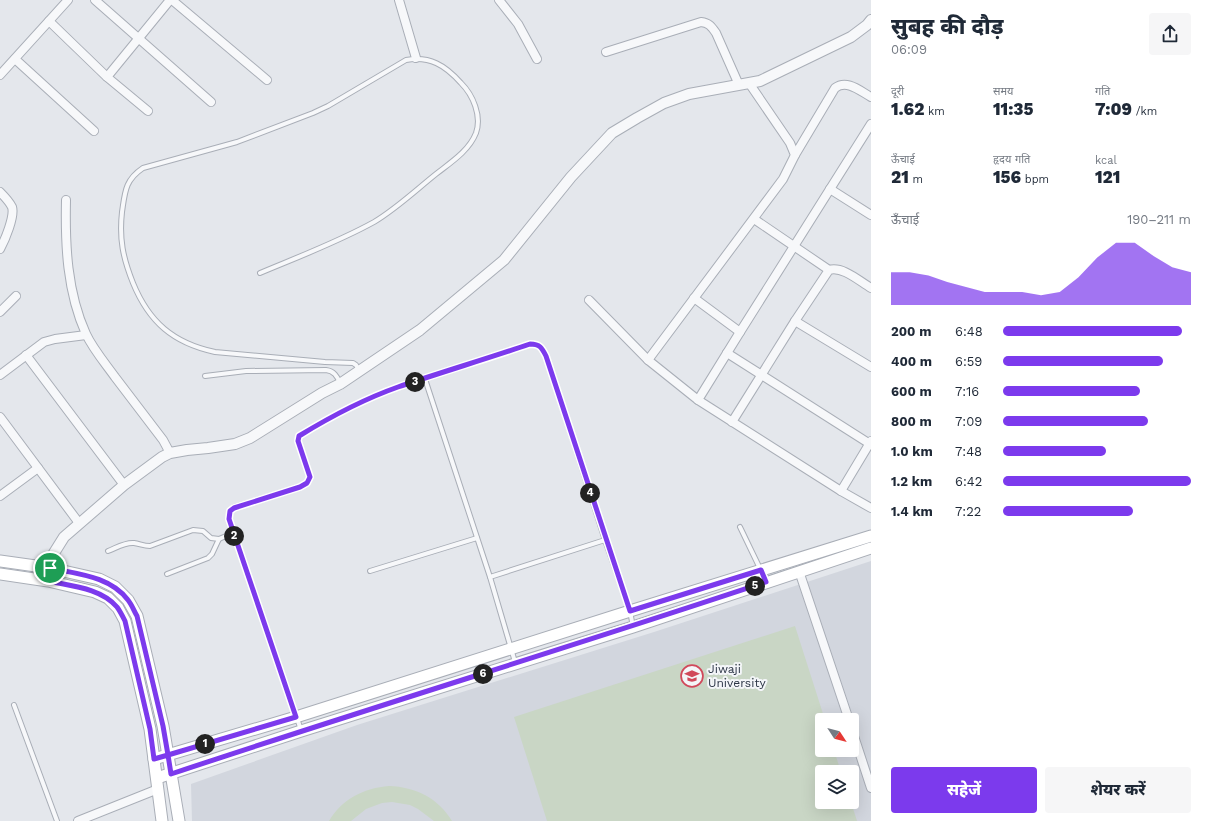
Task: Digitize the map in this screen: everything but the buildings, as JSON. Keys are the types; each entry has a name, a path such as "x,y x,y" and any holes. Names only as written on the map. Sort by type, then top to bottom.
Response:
{"main road":[{"path":"154,759 296,717 871,536"},
{"path":"157,784 171,774 301,731 516,664 871,548"},
{"path":"0,561 50,568 99,579 115,587 128,600 137,616 163,726 179,821"},
{"path":"0,574 48,581 95,592 108,598 118,608 125,621 150,729 162,821"}],"street":[{"path":"0,75 68,0"},
{"path":"95,0 211,102"},
{"path":"107,77 171,0 266,80"},
{"path":"399,0 416,58"},
{"path":"499,0 518,24 537,59"},
{"path":"49,22 107,77 148,111"},
{"path":"606,52 701,22 707,23 716,33 744,84 790,143 795,155"},
{"path":"48,581 54,553 64,537 124,484 162,457 170,453 235,444 250,438 322,393 340,384 420,330 504,260 571,177 612,133 664,103 689,94 760,81 844,40 870,24"},
{"path":"15,59 94,131"},
{"path":"648,360 783,180 795,155 835,88 845,84 871,97"},
{"path":"698,400 871,124"},
{"path":"830,189 871,215"},
{"path":"0,192 9,202 13,211 5,241 0,249"},
{"path":"66,200 66,253 76,304 86,335 101,358 163,440 170,453"},
{"path":"754,219 795,245 829,270"},
{"path":"732,422 761,374 829,270 834,268 840,269 871,288"},
{"path":"0,312 16,296"},
{"path":"694,298 740,332"},
{"path":"589,300 648,360 698,400 841,491 871,508"},
{"path":"795,321 871,367"},
{"path":"1,373 44,342 86,335"},
{"path":"727,353 870,443 841,491"},
{"path":"26,354 124,484"},
{"path":"0,418 79,523"},
{"path":"0,496 38,468"},
{"path":"800,571 847,713"},
{"path":"859,751 871,788"},
{"path":"78,821 157,784"}],"lane":[{"path":"260,273 326,245 374,222 453,161 467,148 476,133 478,112 465,87 456,76 443,66 428,60 416,58 406,60 328,106 313,113 237,142 143,168 135,174 126,187 120,229 126,267 141,301 156,320 172,335 202,349 215,352 325,362 353,363 359,371"},
{"path":"301,731 233,533 229,519 230,511 234,508 300,487 307,483 310,477 298,441 299,436 362,402 398,387 530,344 537,344 542,347 546,356 605,540 630,611 633,626"},
{"path":"205,376 246,371 330,370 335,373 340,384"},
{"path":"425,379 490,577 516,664"},
{"path":"740,527 766,582"},
{"path":"108,551 125,544 134,543 150,546 193,530 203,531 211,538 219,539 233,533"},
{"path":"370,571 477,538"},
{"path":"167,574 208,558 212,554 219,539"},
{"path":"490,577 605,540"},
{"path":"14,705 57,821"}],"shaded area":[{"name":"Jiwaji University","path":"871,561 871,821 192,821 191,784 357,725 654,632"}],"green space":[{"path":"795,626 823,713 815,713 815,757 836,757 839,765 815,765 815,809 853,809 857,821 547,821 514,717"},
{"path":"389,786 417,791 425,795 440,806 452,821 434,821 410,805 392,802 382,803 366,809 351,821 329,821 340,807 354,796 371,789"}],"place":[{"name":"Jiwaji University","path":"692,676"}],"route":[{"path":"50,568 48,581 95,592 108,598 118,608 125,621 150,729 154,759 168,755 171,774 301,731 516,664 766,582 761,570 630,611 605,540 546,356 542,347 537,344 530,344 398,387 362,402 317,425 299,436 298,441 310,477 307,483 300,487 280,492 234,508 230,511 229,519 296,717 168,755 163,726 137,616 128,600 115,587 99,579 50,568"}]}
